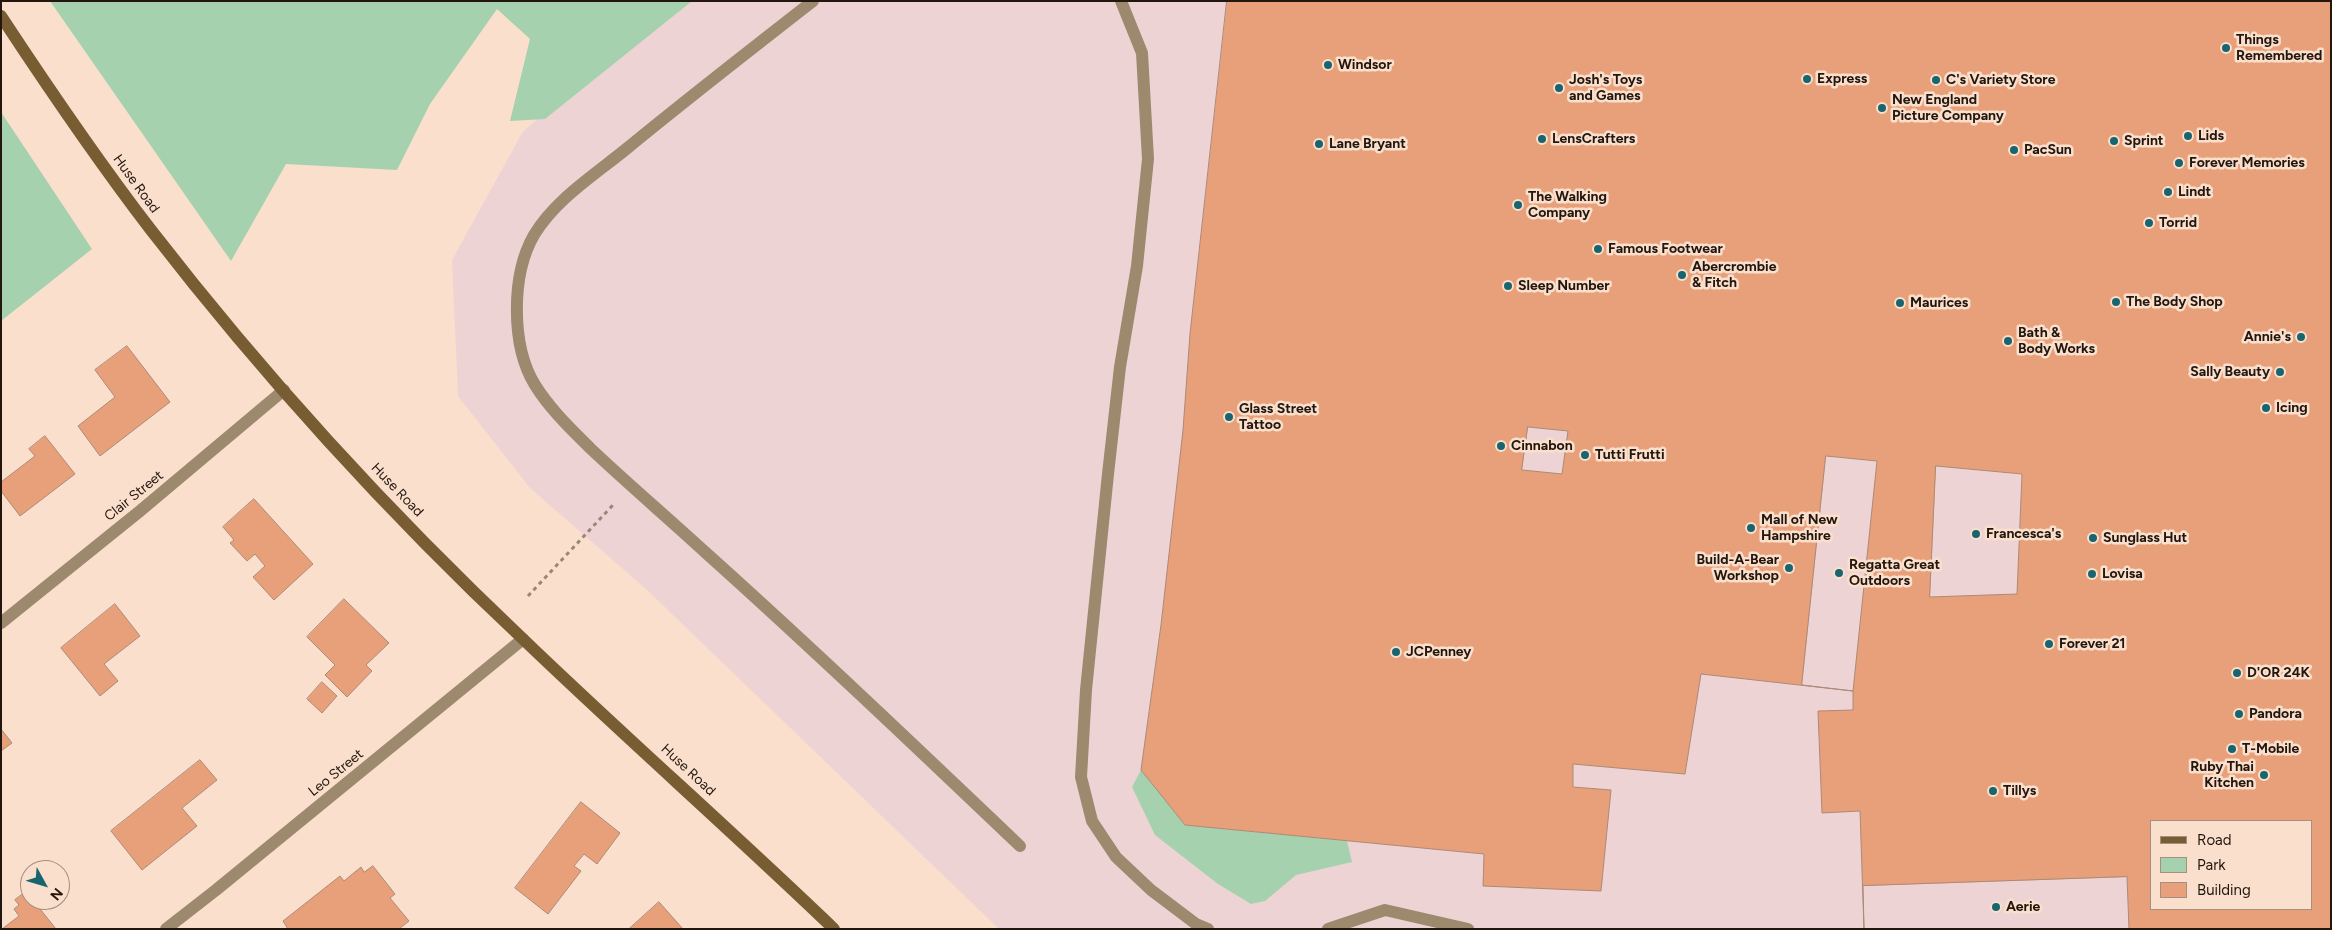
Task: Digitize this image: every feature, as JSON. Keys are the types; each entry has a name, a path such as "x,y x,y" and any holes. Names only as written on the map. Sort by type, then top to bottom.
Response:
{"street":[{"path":"813,1 576,190 551,213 534,236 524,260 517,300 518,328 522,354 534,384 556,414 631,486 834,669 1020,846"},
{"path":"1121,1 1142,53 1148,158 1137,266 1120,367 1108,474 1086,690 1081,777 1092,821 1116,857 1151,890 1196,924 1208,929"},
{"name":"Huse Road","path":"1,16 52,94 149,228 220,317 355,469 523,640 745,843 834,929"},
{"name":"Clair Street","path":"1,623 140,511 284,390"},
{"name":"Leo Street","path":"166,929 523,640"},
{"path":"1328,929 1385,910 1468,929"}],"path":[{"path":"528,596 631,486"}],"shaded area":[{"name":"Mall of New Hampshire","path":"666,1 2331,1 2331,929 999,929 646,589 530,488 458,396 452,260 522,133"}],"green space":[{"path":"50,1 692,1 545,119 510,121 530,39 497,9 430,104 397,170 286,164 231,261"},
{"path":"1,112 92,249 1,321"},
{"path":"1141,770 1185,825 1347,841 1352,862 1296,875 1265,901 1251,904 1218,884 1155,835 1132,787"}],"building":[{"name":"Mall of New Hampshire","path":"1227,1 2331,1 2331,929 1864,929 1860,811 1822,813 1818,711 1853,710 1853,691 1701,674 1685,774 1573,764 1573,787 1611,790 1601,891 1483,886 1484,854 1185,825 1141,770 1161,625 1183,430 1190,334"},
{"path":"127,346 170,402 100,456 78,426 115,397 95,370"},
{"path":"1528,427 1568,431 1562,474 1522,470"},
{"path":"45,436 75,474 20,516 1,491 1,482 35,456 29,449"},
{"name":"Regatta Great Outdoors","path":"1826,456 1877,461 1853,691 1802,685"},
{"name":"Francesca's","path":"1936,466 2022,474 2017,594 1930,597"},
{"path":"254,499 313,564 274,600 253,577 265,566 255,554 247,561 230,543 234,540 223,527"},
{"path":"344,599 389,643 366,665 372,671 347,697 325,675 335,665 307,637"},
{"path":"115,604 140,636 104,664 118,681 100,696 61,648"},
{"path":"322,682 337,696 322,713 307,699"},
{"path":"1,729 12,743 1,751"},
{"path":"200,760 217,780 182,808 197,826 142,870 111,831"},
{"path":"581,802 620,833 597,864 584,854 574,866 581,871 548,914 515,888"},
{"path":"373,866 395,894 390,898 409,921 399,929 288,929 283,921 340,876 344,881 361,867 364,872"},
{"name":"Aerie","path":"2127,877 2129,929 1864,929 1863,886"},
{"path":"20,896 20,910 41,910 56,929 2,929 19,916 14,909 19,905 15,900"},
{"path":"659,902 683,929 629,929"}],"place":[{"name":"Things Remembered","path":"2226,48"},
{"name":"Windsor","path":"1328,65"},
{"name":"Express","path":"1807,79"},
{"name":"C's Variety Store","path":"1936,80"},
{"name":"Josh's Toys and Games","path":"1559,88"},
{"name":"New England Picture Company","path":"1882,108"},
{"name":"Lids","path":"2188,136"},
{"name":"LensCrafters","path":"1542,139"},
{"name":"Sprint","path":"2114,141"},
{"name":"Lane Bryant","path":"1319,144"},
{"name":"PacSun","path":"2014,150"},
{"name":"Forever Memories","path":"2179,163"},
{"name":"Lindt","path":"2168,192"},
{"name":"The Walking Company","path":"1518,205"},
{"name":"Torrid","path":"2149,223"},
{"name":"Famous Footwear","path":"1598,249"},
{"name":"Abercrombie & Fitch","path":"1682,275"},
{"name":"Sleep Number","path":"1508,286"},
{"name":"The Body Shop","path":"2116,302"},
{"name":"Maurices","path":"1900,303"},
{"name":"Annie's","path":"2301,337"},
{"name":"Bath & Body Works","path":"2008,341"},
{"name":"Sally Beauty","path":"2280,372"},
{"name":"Icing","path":"2266,408"},
{"name":"Glass Street Tattoo","path":"1229,417"},
{"name":"Cinnabon","path":"1501,446"},
{"name":"Tutti Frutti","path":"1585,455"},
{"name":"Mall of New Hampshire","path":"1751,528"},
{"name":"Francesca's","path":"1976,534"},
{"name":"Sunglass Hut","path":"2093,538"},
{"name":"Build-A-Bear Workshop","path":"1789,568"},
{"name":"Regatta Great Outdoors","path":"1839,573"},
{"name":"Lovisa","path":"2092,574"},
{"name":"Forever 21","path":"2049,644"},
{"name":"JCPenney","path":"1396,652"},
{"name":"D'OR 24K","path":"2237,673"},
{"name":"Pandora","path":"2239,714"},
{"name":"T-Mobile","path":"2232,749"},
{"name":"Ruby Thai Kitchen","path":"2264,775"},
{"name":"Tillys","path":"1993,791"},
{"name":"Aerie","path":"1996,907"}]}
